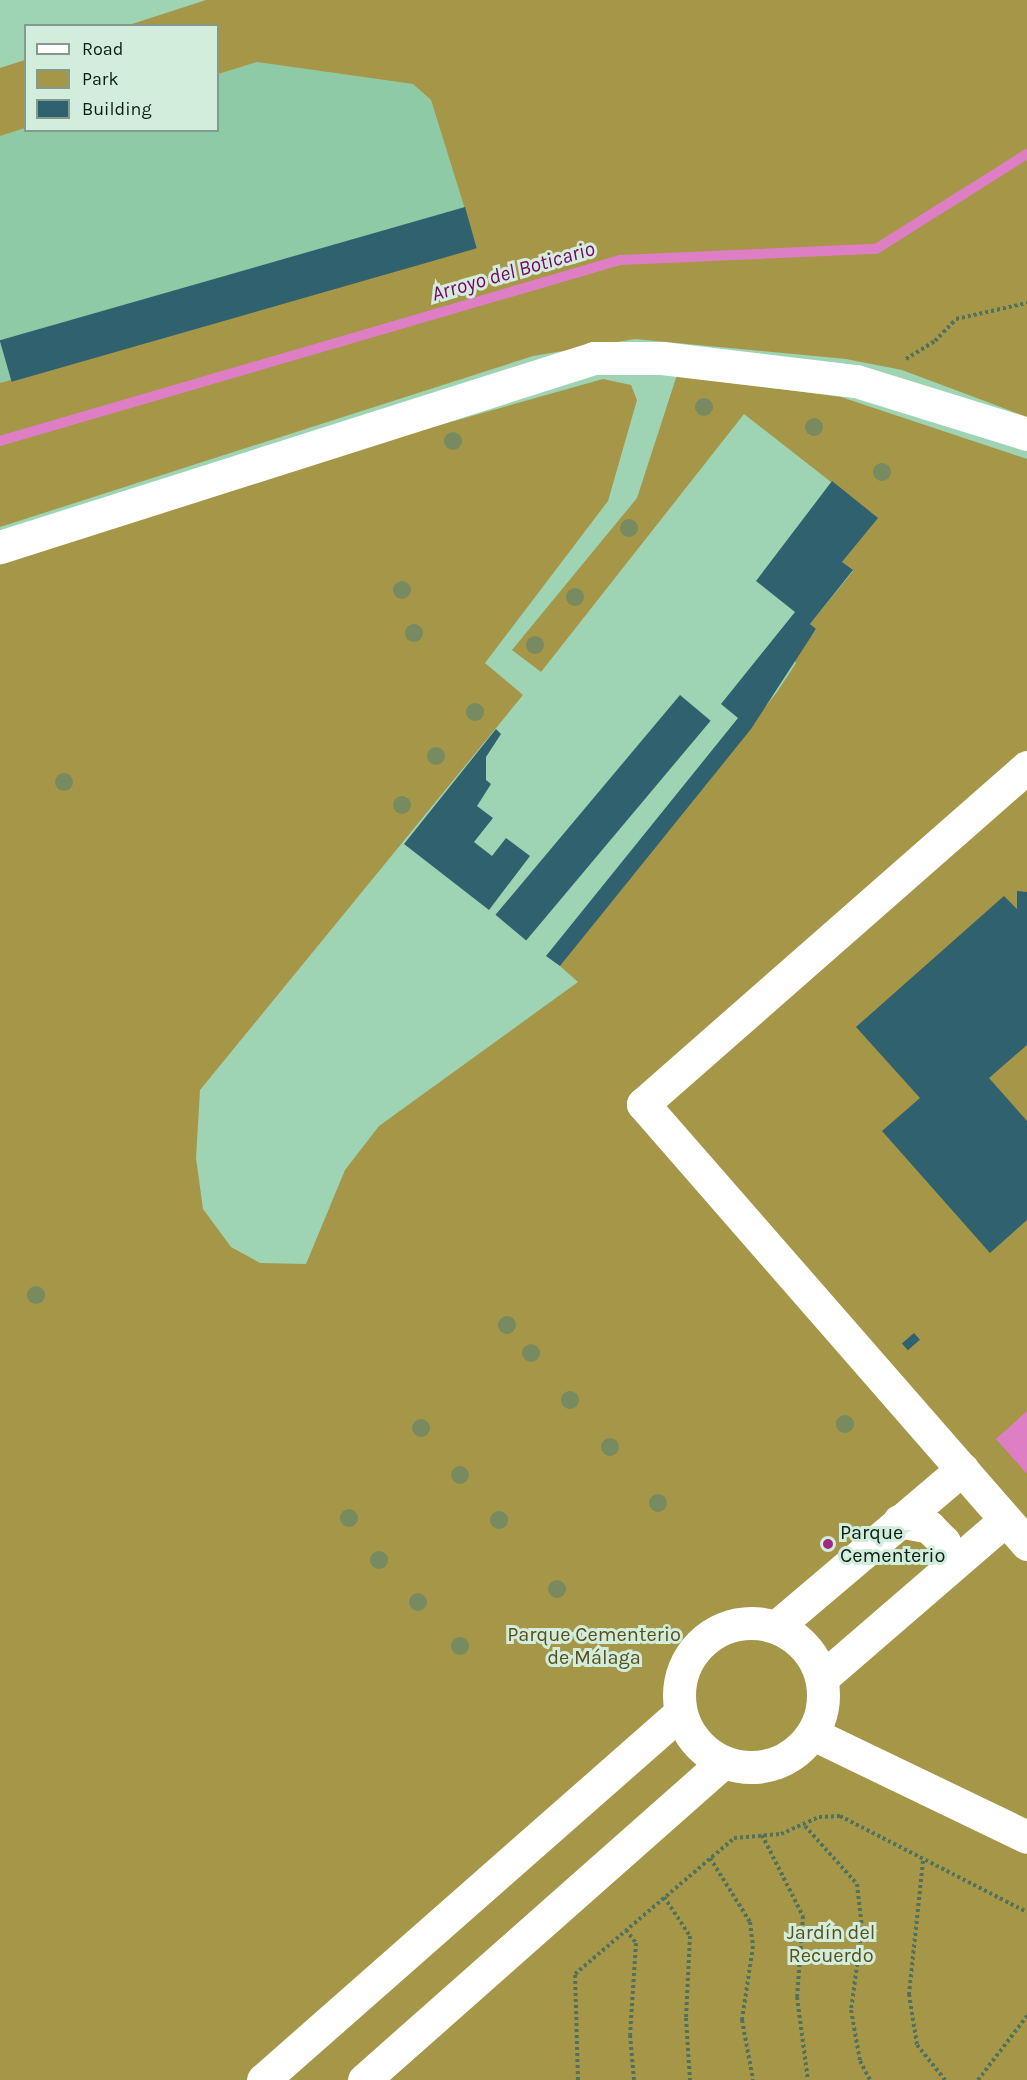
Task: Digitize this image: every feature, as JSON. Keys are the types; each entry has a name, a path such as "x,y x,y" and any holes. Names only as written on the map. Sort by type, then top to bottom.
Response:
{"street":[{"path":"0,547 594,358 662,358 856,381 1027,434"},
{"path":"1027,767 643,1104 1027,1544"},
{"path":"777,1626 962,1469"},
{"path":"822,1678 1005,1520"},
{"path":"899,1521 929,1527 944,1542 948,1569"},
{"path":"749,1621 777,1626 806,1646 822,1678 823,1707 813,1734 788,1758 756,1768 723,1762 696,1743 680,1713 681,1676 699,1644 722,1628 749,1621"},
{"path":"263,2080 680,1713"},
{"path":"813,1734 1027,1837"},
{"path":"364,2080 723,1762"}],"path":[{"path":"856,381 901,363 935,341 956,319 1027,303"},
{"path":"578,2080 575,1974 734,1838 805,1826 819,1817 840,1816 923,1861 1027,1912"},
{"path":"805,1826 857,1884 862,1928 851,2010 860,2061 870,2080"},
{"path":"762,1835 803,1916 797,1997 808,2080"},
{"path":"710,1858 750,1922 753,1946 742,2020 753,2080"},
{"path":"923,1861 909,1994 916,2045 945,2080"},
{"path":"664,1898 690,1936 686,2018 690,2080"},
{"path":"626,1930 636,1943 630,2035 634,2080"},
{"path":"978,2080 1027,2016"}],"shaded area":[{"path":"257,62 413,84 431,100 477,248 0,383 0,136 24,128 24,132 219,132 219,74"},
{"path":"1027,1411 1027,1474 996,1439"}],"green space":[{"path":"206,0 1027,0 1027,417 902,370 846,359 635,339 533,356 0,527 0,383 477,248 431,100 413,84 257,62 219,74 219,24 132,24"},
{"path":"24,60 24,128 0,136 0,68"},
{"name":"Parque Cementerio de Málaga","path":"677,375 841,397 1027,459 1027,2080 0,2080 0,565 359,448 603,379 631,385 637,400 608,501 485,663 523,695 200,1090 196,1158 203,1209 231,1247 260,1263 306,1264 345,1170 379,1126 578,982 560,966 777,692 796,663 792,659 816,630 810,624 853,571 842,562 877,518 744,414 541,672 512,650 637,498"}],"building":[{"path":"465,207 477,248 12,382 0,340"},
{"path":"832,481 878,518 842,562 853,570 810,624 816,629 751,729 560,966 546,956 738,718 721,704 795,612 756,581"},
{"path":"680,695 711,721 526,941 496,915"},
{"path":"496,729 501,734 486,757 486,780 491,784 477,806 493,818 474,842 492,856 506,838 530,856 489,910 404,844"},
{"path":"1017,891 1027,892 1027,1045 989,1078 1027,1121 1027,1220 990,1253 882,1131 920,1098 856,1027 1004,896 1017,909"},
{"path":"914,1333 920,1340 908,1350 902,1343"}],"waterway":[{"name":"Arroyo del Boticario","path":"0,441 620,260 876,249 1027,154"}],"place":[{"name":"Parque Cementerio","path":"828,1544"}],"park label":[{"name":"Jardín del Recuerdo","path":"831,1944"}]}
